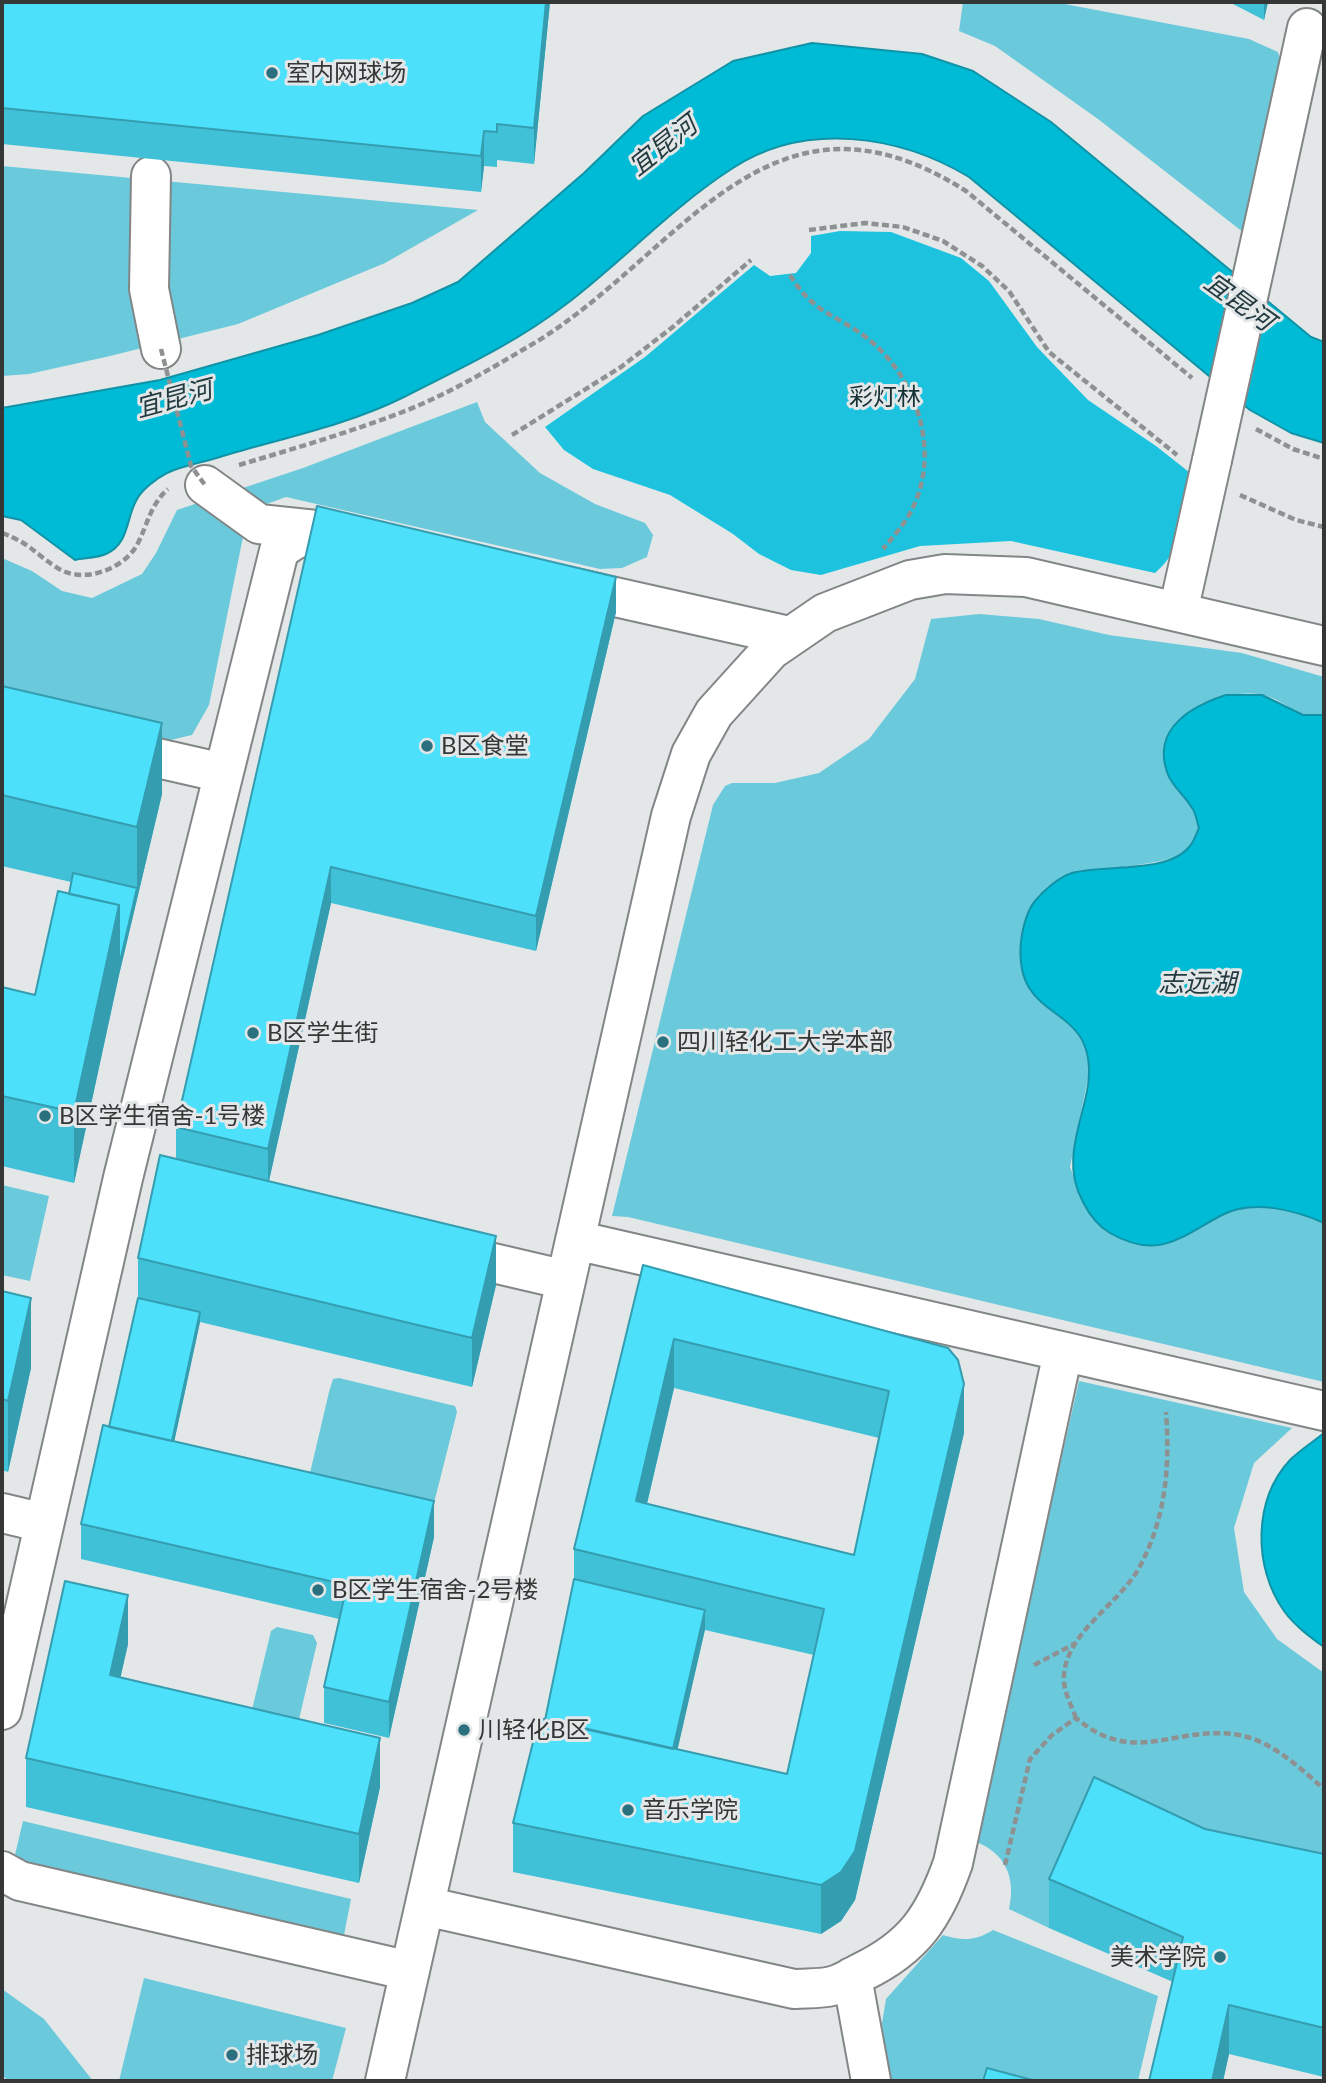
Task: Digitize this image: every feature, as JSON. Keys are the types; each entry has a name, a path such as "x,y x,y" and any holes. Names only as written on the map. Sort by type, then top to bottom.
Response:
{"street":[{"path":"1178,612 1307,27"},
{"path":"151,176 149,289 161,349"},
{"path":"201,478 260,524 316,530 400,548"},
{"path":"2,1710 123,1178 279,551 296,537 316,530"},
{"path":"385,2081 671,816 691,754 714,713 771,650 825,612 910,580 946,574 1026,577 1324,646"},
{"path":"534,578 789,636"},
{"path":"80,740 223,773"},
{"path":"123,1178 163,1187"},
{"path":"575,1240 1324,1411"},
{"path":"418,1246 566,1280"},
{"path":"425,1906 794,1989 833,1986 885,1961 921,1930 940,1901 953,1863 1063,1352"},
{"path":"2,1513 44,1523"},
{"path":"2,1871 20,1881 410,1971"},
{"path":"852,1977 871,2081"}],"path":[{"path":"2,533 24,541 57,568 86,574 105,571 121,563 136,545 153,505 201,478 402,412 467,382 539,340 636,265 711,199 753,171 801,155 845,149 894,155 932,169 966,191 1197,382"},
{"path":"809,230 866,223 903,227 943,241 982,266 1009,291 1049,352 1209,470 1296,520 1324,527"},
{"path":"512,435 621,366 674,326 751,260"},
{"path":"790,275 814,307 866,337 887,356 912,393 923,425 925,453 910,514 879,555"},
{"path":"161,349 191,466 201,478"},
{"path":"1246,424 1293,449 1324,459"},
{"path":"1164,1375 1168,1445 1167,1488 1152,1541 1138,1571 1076,1643 1071,1653 1064,1682 1076,1718 1090,1730 1124,1744 1156,1743 1176,1736 1212,1732 1242,1735 1276,1751 1324,1789"},
{"path":"1005,1865 1030,1759 1052,1735 1076,1718"}],"shaded area":[{"path":"963,2 1054,2 1249,39 1278,52 1285,77 1248,236 1098,119 995,46 959,31"},
{"path":"2,166 478,210 385,263 238,324 29,374 2,376"},
{"path":"477,402 485,422 540,473 595,504 645,523 653,535 647,557 622,568 600,569 286,497 264,505 244,532 209,705 192,735 158,743 2,709 2,558 32,571 62,591 92,598 142,574 156,553 177,510 303,468"},
{"path":"979,614 1039,619 1109,635 1242,653 1324,677 1324,715 1309,716 1272,698 1254,694 1226,696 1200,704 1181,794 1193,808 1199,829 1189,848 1169,859 1090,871 1053,884 1039,896 1028,914 1022,939 1086,1049 1090,1068 1070,1167 1087,1210 1164,1245 1223,1215 1248,1208 1274,1208 1324,1223 1324,1382 628,1217 612,1216 713,805 725,786 732,783 775,783 819,773 869,739 915,679 931,619"},
{"path":"2,1185 49,1196 30,1281 2,1275"},
{"path":"339,1378 455,1406 457,1412 433,1507 310,1473 329,1392 333,1379"},
{"path":"1079,1381 1292,1428 1254,1463 1234,1528 1244,1592 1277,1639 1324,1673 1324,1906 1094,1826 1049,1928 1009,1909 1011,1887 1006,1868 994,1852 974,1841"},
{"path":"277,1627 313,1635 317,1643 297,1728 249,1722 271,1631"},
{"path":"23,1821 351,1899 343,1940 13,1863"},
{"path":"993,1930 1158,1996 1138,2081 889,2081 882,2023 886,1999 943,1935 969,1939"},
{"name":"排球场","path":"144,1978 346,2028 332,2081 119,2081"},
{"path":"2,1989 44,2019 93,2081 8,2081 2,2075"}],"green space":[{"name":"彩灯林","path":"840,231 891,232 961,258 989,281 1037,347 1088,400 1156,446 1194,476 1178,541 1165,563 1155,573 1011,541 920,546 821,575 791,570 759,554 733,534 670,495 593,469 564,450 545,427 645,357 754,265 770,276 796,273 811,253 811,236"}],"water":[{"name":"宜昆河","path":"812,43 922,54 973,71 1051,122 1311,337 1324,342 1324,443 1291,433 1250,410 969,177 913,151 883,143 821,139 790,144 761,153 733,168 668,217 565,305 527,331 466,366 361,416 163,475 138,497 123,538 106,554 75,560 21,520 2,516 2,408 160,380 318,335 412,303 458,282 584,173 643,116 733,61"},
{"name":"志远湖","path":"1226,695 1262,695 1303,715 1324,715 1324,1223 1274,1208 1247,1208 1222,1215 1169,1243 1142,1245 1110,1233 1094,1219 1075,1182 1073,1163 1087,1089 1087,1053 1071,1025 1047,1007 1027,983 1021,965 1021,941 1025,920 1032,905 1062,878 1085,870 1151,865 1179,856 1191,845 1199,828 1193,810 1167,772 1165,743 1170,731 1188,713"},
{"path":"1324,1433 1324,1647 1293,1622 1274,1594 1263,1554 1262,1534 1269,1494 1278,1476 1294,1456"}],"building":[{"name":"室内网球场","path":"2,2 546,2 534,128 497,124 497,132 484,131 481,156 2,108"},
{"name":"B区食堂","path":"317,506 616,577 536,916 331,867 268,1149 176,1127"},
{"path":"2,686 162,723 137,827 2,795"},
{"path":"73,873 137,888 119,966 119,905 69,894"},
{"path":"58,891 119,905 74,1112 2,1096 2,987 35,995"},
{"path":"160,1155 496,1236 472,1338 138,1258"},
{"path":"643,1265 948,1348 958,1360 964,1384 855,1851 841,1872 821,1885 513,1823 539,1718 787,1774 824,1609 574,1549","holes":["674,1339 889,1391 854,1555 636,1501"]},
{"path":"2,1291 31,1298 8,1401 2,1399"},
{"path":"138,1298 200,1312 172,1441 109,1427"},
{"name":"B区学生宿舍-2号楼","path":"103,1425 434,1501 389,1702 324,1687 347,1585 81,1524"},
{"path":"574,1579 705,1610 673,1749 545,1720"},
{"path":"65,1581 128,1595 110,1675 380,1738 359,1834 26,1758"},
{"name":"美术学院","path":"1094,1777 1205,1829 1324,1854 1324,2028 1229,2005 1212,2081 1149,2081 1183,1937 1049,1879"},
{"path":"987,2068 1036,2081 983,2081"}],"place":[{"name":"室内网球场","path":"272,73"},
{"name":"B区食堂","path":"427,746"},
{"name":"B区学生街","path":"253,1033"},
{"name":"四川轻化工大学本部","path":"663,1042"},
{"name":"B区学生宿舍-1号楼","path":"45,1116"},
{"name":"B区学生宿舍-2号楼","path":"318,1590"},
{"name":"川轻化B区","path":"464,1730"},
{"name":"音乐学院","path":"628,1810"},
{"name":"美术学院","path":"1220,1957"},
{"name":"排球场","path":"232,2055"}]}
